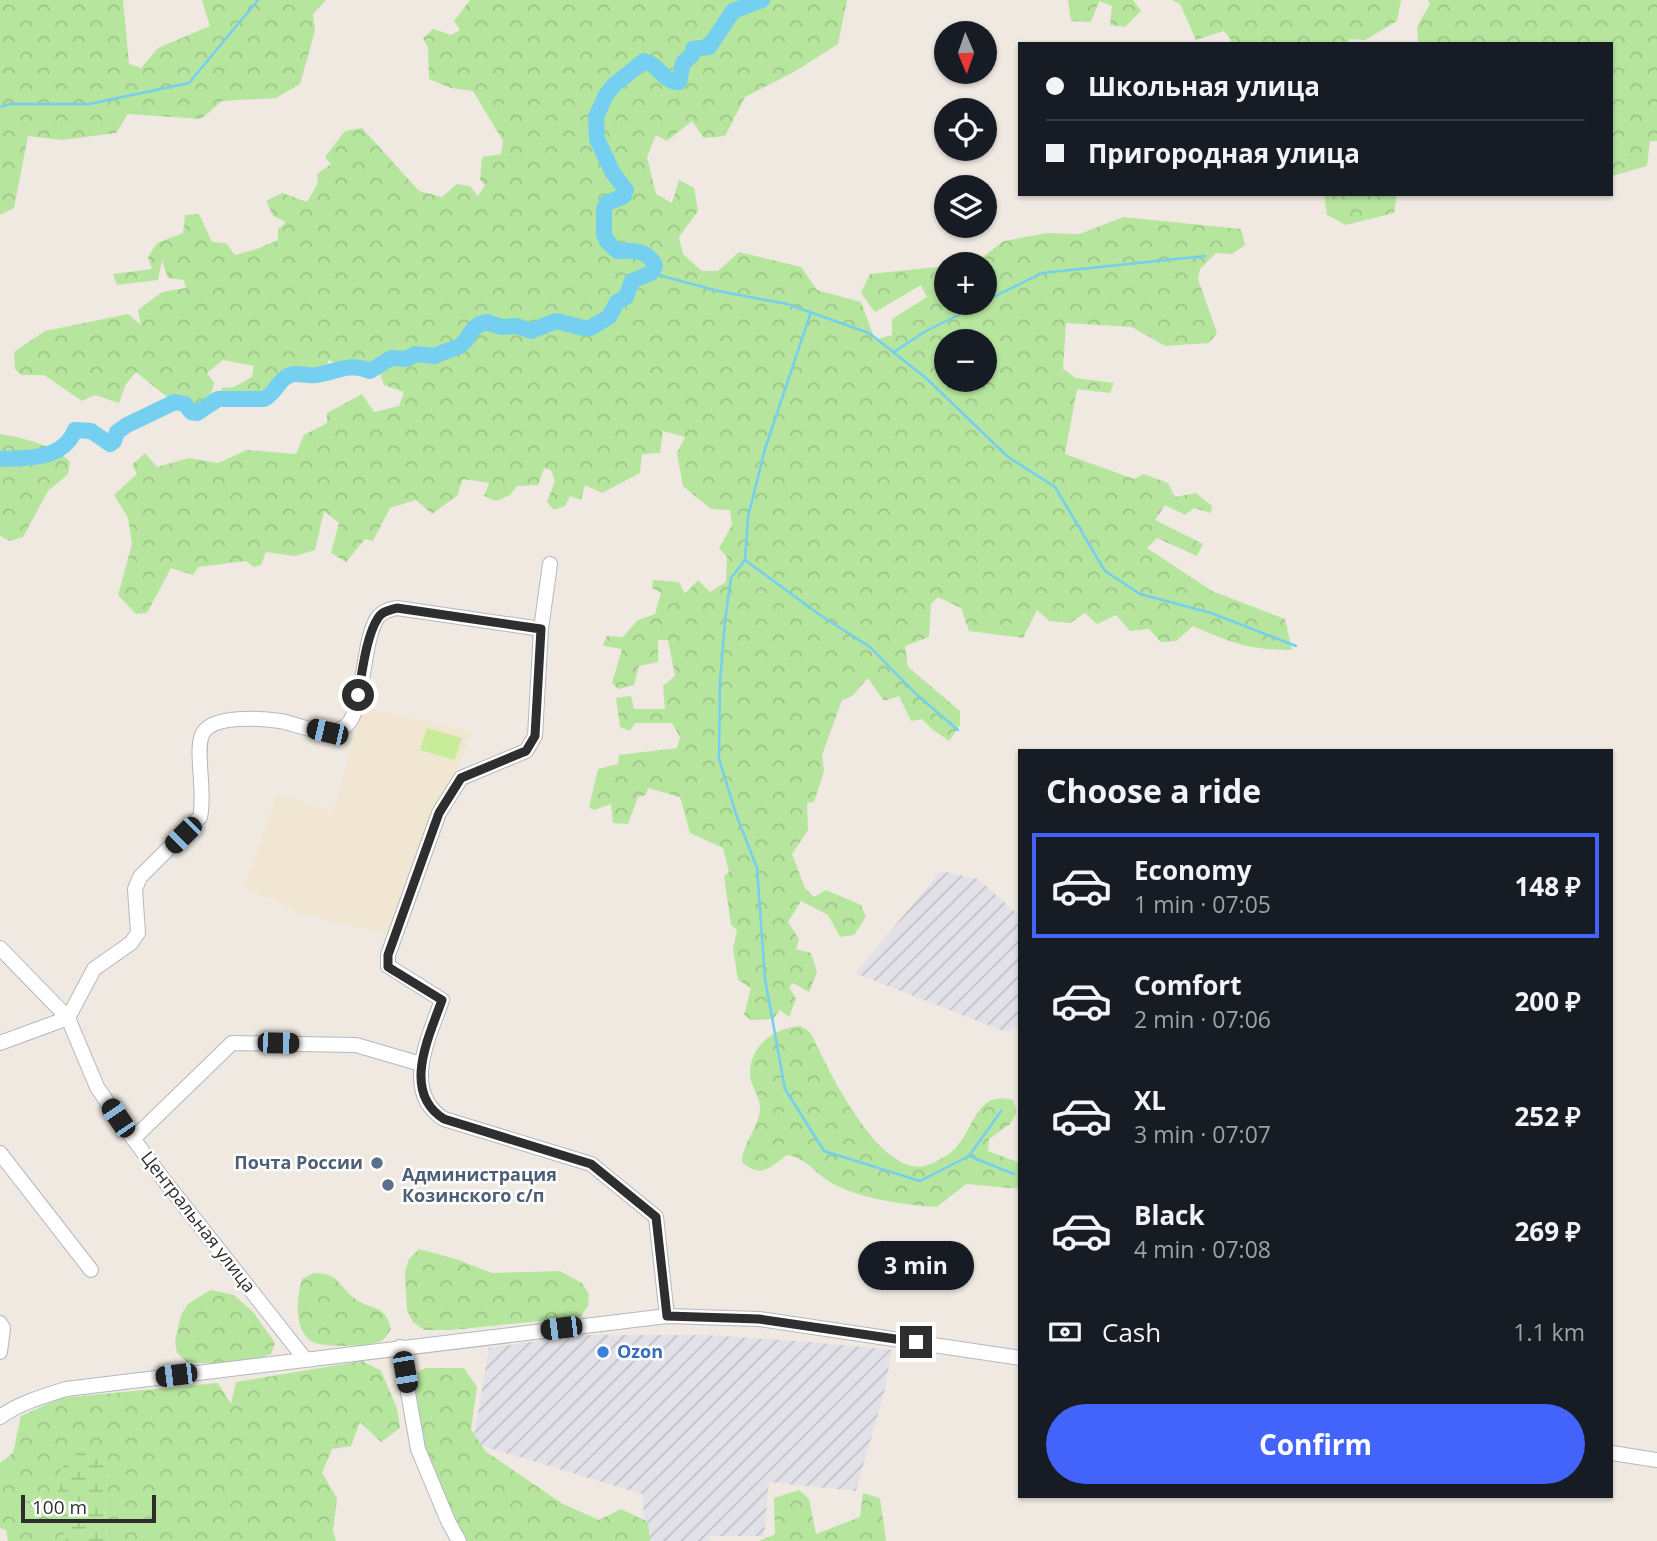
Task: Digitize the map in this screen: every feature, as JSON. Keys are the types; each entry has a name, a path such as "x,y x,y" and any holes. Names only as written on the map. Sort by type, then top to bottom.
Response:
{"street":[{"path":"550,564 541,629 535,736 526,751 461,778 439,813 388,955 388,967 442,1000 421,1063 424,1097 436,1114 444,1119 591,1164 656,1217 667,1316"},
{"path":"0,1044 68,1018 94,969 131,943 138,933 135,889 140,877 200,817 203,795 198,746 206,728 217,722 246,720 279,721 327,732 341,729 353,717 372,632 378,617 386,610 397,608 541,629"},
{"name":"Центральная улица","path":"0,948 68,1018 97,1087 133,1139 305,1359"},
{"path":"133,1139 232,1043 356,1045 421,1063"},
{"path":"0,1153 91,1270"},
{"path":"0,1417 18,1407 66,1389 400,1346 667,1316 759,1319 1018,1357"},
{"path":"0,1323 3,1328 0,1352"},
{"path":"400,1346 418,1449 459,1541"},
{"path":"1613,1452 1657,1461"}],"shaded area":[{"path":"363,707 473,732 387,934 301,913 244,887 277,795 333,812"},
{"path":"941,871 978,879 1018,914 1018,1027 1006,1032 855,973"},
{"path":"578,1335 707,1335 892,1350 884,1393 856,1491 769,1482 764,1536 710,1536 709,1541 646,1541 642,1494 473,1443 489,1348"}],"green space":[{"path":"0,0 123,0 129,64 141,68 158,48 210,26 202,0 326,0 313,14 315,31 300,84 276,98 222,101 201,119 128,114 116,133 62,140 28,136 14,208 0,215"},
{"path":"470,0 847,0 838,44 794,72 745,97 725,136 704,138 692,121 667,141 656,135 647,157 656,194 672,203 679,180 694,188 698,211 679,237 683,254 702,271 718,271 739,252 801,267 817,290 861,302 875,340 892,335 892,319 927,297 921,285 875,312 861,293 870,274 934,267 934,315 997,315 997,252 989,252 1004,241 1047,233 1080,234 1123,217 1241,229 1245,245 1232,254 1216,253 1200,269 1198,279 1217,333 1209,343 1165,346 1132,327 1066,323 1063,369 1076,378 1114,383 1110,393 1077,389 1065,454 1134,479 1144,474 1168,483 1175,497 1196,493 1212,506 1211,513 1194,508 1185,515 1165,505 1155,520 1203,544 1197,556 1157,538 1147,548 1212,591 1285,619 1292,650 1264,649 1241,644 1193,626 1176,641 1161,642 1149,629 1130,631 1116,615 1097,624 1085,613 1070,623 1049,621 1037,610 1023,638 969,631 961,608 938,597 931,604 929,637 905,646 908,667 960,711 960,725 949,741 922,719 911,721 899,696 884,701 868,678 852,696 842,700 822,755 824,771 814,802 807,803 808,830 792,854 805,888 814,897 826,890 861,905 866,917 854,935 840,937 828,915 801,901 788,922 799,939 796,949 811,953 817,972 809,992 793,983 789,987 796,999 789,1017 780,1010 773,1019 751,1020 744,1015 751,988 738,980 733,949 737,930 731,925 724,876 729,872 723,848 690,833 680,797 648,788 646,795 638,797 628,824 613,823 611,804 594,810 589,807 598,769 618,764 619,755 677,748 680,737 672,723 635,723 630,731 620,727 616,698 631,696 634,709 665,709 663,686 675,676 668,640 658,640 658,662 639,666 634,685 618,689 612,683 622,649 603,645 607,636 623,637 638,620 655,614 661,593 652,588 653,580 679,582 685,594 698,580 710,592 726,582 727,557 719,548 732,525 730,510 711,509 683,486 677,453 685,437 663,431 660,453 642,454 640,473 602,493 585,485 581,500 570,496 565,506 554,510 547,502 555,481 551,470 544,468 538,485 517,486 510,495 496,501 484,496 489,483 463,479 457,496 432,514 416,500 390,508 373,541 365,539 346,562 331,553 339,523 324,511 315,550 295,556 266,552 261,565 254,567 246,561 198,567 193,575 171,568 147,613 136,614 118,595 132,544 128,518 114,495 137,474 132,465 145,453 157,467 189,458 218,463 247,450 296,454 304,435 327,423 327,413 362,394 374,412 399,406 404,392 384,385 379,371 356,373 329,360 322,373 299,367 271,394 251,398 246,393 227,403 218,397 222,388 234,387 252,377 254,366 223,360 207,373 214,383 209,402 194,411 167,397 136,372 126,384 119,403 95,395 82,401 44,375 21,375 15,369 14,352 45,331 128,314 141,325 138,310 162,292 186,288 184,280 168,278 162,260 158,280 117,285 113,274 152,269 148,257 157,243 183,233 185,215 199,214 212,242 226,243 235,255 278,240 278,229 286,222 273,216 266,201 282,193 307,202 318,183 317,174 331,164 325,157 345,131 362,128 419,191 442,197 457,184 470,186 478,196 485,185 480,180 482,157 501,154 503,141 473,91 451,88 429,79 428,48 423,38 433,29 451,35 460,30 454,21"},
{"path":"1068,0 1133,0 1141,11 1125,27 1110,25 1112,6 1099,1 1091,22 1071,21"},
{"path":"1172,0 1401,0 1397,21 1365,40 1350,39 1349,42 1229,42 1231,40 1224,31 1196,40 1180,4"},
{"path":"1428,0 1657,0 1657,141 1650,141 1647,166 1613,176 1613,42 1418,42 1417,27 1430,4"},
{"path":"1324,196 1397,196 1394,213 1346,225 1327,215"},
{"path":"0,434 47,447 70,462 68,474 48,491 23,537 10,541 0,536"},
{"path":"427,728 462,738 455,760 420,750"},
{"path":"800,1026 810,1032 856,1116 889,1154 907,1165 925,1166 947,1156 958,1146 975,1116 989,1101 1000,1098 1013,1100 1017,1112 1010,1124 989,1139 988,1151 1018,1162 1018,1189 966,1184 937,1207 883,1200 843,1189 800,1159 787,1155 765,1170 749,1167 742,1162 743,1155 760,1110 750,1074 751,1064 765,1040 790,1027"},
{"path":"419,1249 492,1273 560,1271 582,1283 589,1294 588,1306 580,1317 451,1330 424,1330 413,1322 407,1310 405,1272 409,1259"},
{"path":"314,1273 334,1277 354,1298 381,1311 391,1329 386,1337 375,1343 334,1346 316,1343 305,1336 299,1321 299,1294 302,1279"},
{"path":"210,1290 234,1295 253,1312 275,1343 271,1354 240,1362 208,1363 187,1362 177,1353 175,1341 181,1315 188,1304"},
{"path":"362,1361 381,1371 397,1408 400,1428 381,1442 360,1422 351,1446 332,1449 322,1473 337,1498 333,1531 336,1541 108,1541 104,1509 108,1472 58,1494 66,1541 8,1541 6,1530 0,1528 0,1463 13,1453 21,1416 61,1398 218,1383 231,1404 236,1382"},
{"path":"425,1368 464,1368 477,1387 471,1429 485,1451 563,1504 599,1520 621,1509 648,1522 650,1541 464,1541 420,1443 415,1374"},
{"path":"91,1447 108,1472 104,1509 108,1541 66,1541 59,1506 59,1477 67,1462"},
{"path":"799,1490 809,1499 816,1534 860,1517 863,1493 880,1498 886,1541 759,1541 775,1534 774,1498"}],"waterway":[{"path":"0,107 10,104 89,104 189,83 258,0"},
{"path":"0,459 33,457 53,452 62,447 75,430 91,431 110,444 117,432 127,425 175,402 185,404 191,412 197,413 218,399 264,399 291,375 316,375 355,367 370,371 391,358 407,359 415,354 435,356 461,345 476,327 486,322 502,327 517,326 531,331 556,321 590,328 609,317 617,302 626,297 632,281 651,273 655,266 644,254 617,251 604,234 604,209 607,203 624,196 626,190 613,173 597,139 596,117 606,95 614,85 644,61 669,80 679,82 683,63 692,55 693,49 709,47 733,11 762,0"},
{"path":"997,295 1042,273 1205,256"},
{"path":"651,273 718,291 787,304 869,333 926,378 1008,457 1055,487 1105,571 1140,594 1211,613 1296,646"},
{"path":"811,312 765,449 748,517 745,560 820,615 870,647 916,694 958,730"},
{"path":"894,352 926,331 959,315"},
{"path":"745,560 731,578 725,621 720,682 719,759 757,868 765,979 785,1089 824,1151 920,1181 969,1156 1001,1111"},
{"path":"969,1156 1014,1174"}],"place":[{"name":"Почта России","path":"377,1163"},
{"name":"Администрация Козинского с/п","path":"388,1185"},
{"name":"Ozon","path":"603,1352"}],"route":[{"path":"358,695 372,632 378,617 386,610 397,608 541,629 535,736 526,751 461,778 439,813 388,955 388,967 442,1000 421,1063 421,1085 428,1105 444,1119 591,1164 656,1217 667,1316 759,1319 916,1342"}]}
